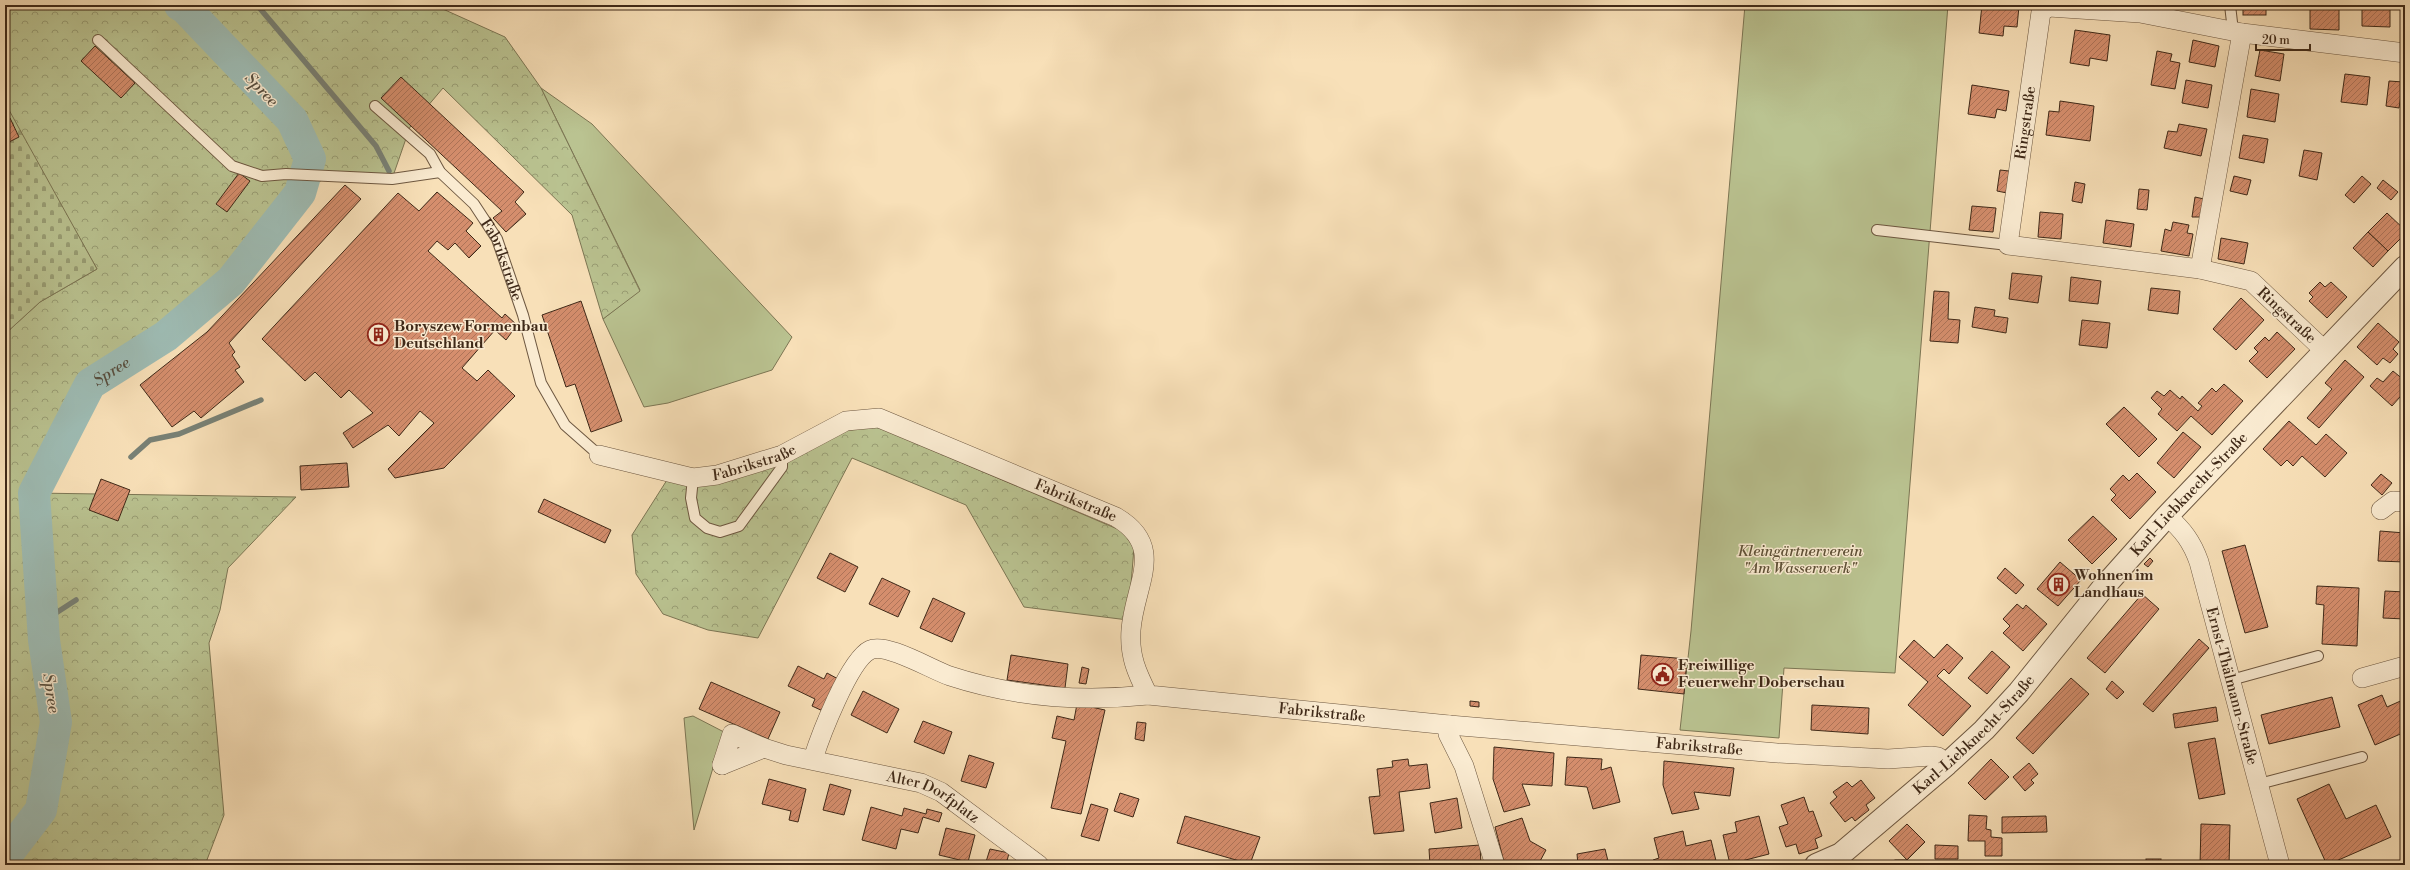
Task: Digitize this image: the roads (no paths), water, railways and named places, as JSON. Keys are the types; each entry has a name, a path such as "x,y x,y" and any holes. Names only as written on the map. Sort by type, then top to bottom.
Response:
{"street":[{"name":"Ringstraße","path":"2325,351 2251,281 2200,269 2008,245 2041,12 2048,6 2140,13 2238,32 2405,53"},
{"path":"2200,269 2238,32"},
{"name":"Karl-Liebknecht-Straße","path":"1816,865 1841,854 1948,764 1984,730 2019,692 2102,589 2167,516 2405,267"},
{"name":"Fabrikstraße","path":"599,455 693,478 717,475 782,455 846,421 879,418 1116,517 1131,526 1141,539 1145,559 1131,630 1133,663 1148,695"},
{"path":"2381,510 2393,501 2405,502"},
{"name":"Ernst-Thälmann-Straße","path":"2167,516 2182,530 2192,543 2231,680 2280,865"},
{"name":"Fabrikstraße","path":"813,759 820,735 855,663 870,650 883,649 949,676 979,684 1045,697 1118,698 1148,695 1449,725 1777,753 1888,759 1931,756 1938,757 1948,764"},
{"path":"2362,678 2405,666"},
{"path":"1449,725 1448,734 1464,766 1495,865"},
{"path":"764,748 813,759"},
{"name":"Alter Dorfplatz","path":"813,759 921,783 941,792 1040,865"}],"lane":[{"path":"2230,5 2238,32"},
{"path":"98,40 232,166 262,176 286,174 392,178 440,172"},
{"name":"Fabrikstraße","path":"375,106 430,154 440,172 474,204 497,239 523,315 541,383 565,425 599,455"},
{"path":"1877,230 2008,245"},
{"path":"693,478 691,498 695,518 707,528 720,532 739,526 782,467 782,455"},
{"path":"2231,680 2318,656"},
{"path":"2259,784 2362,757"}],"waterway":[{"name":"Spree","path":"5,857 41,810 56,722 44,640 34,493 90,384 166,336 231,281 300,193 310,159 292,120 185,8 180,5"},
{"path":"257,5 376,146 389,171"},
{"path":"131,457 150,440 179,434 261,400"},
{"path":"42,622 76,600"}],"place":[{"name":"Boryszew Formenbau Deutschland","path":"379,335"},
{"name":"Wohnen im Landhaus","path":"2059,584"},
{"name":"Freiwillige Feuerwehr Doberschau","path":"1663,674"}],"park label":[{"name":"Kleingärtnerverein \"Am Wasserwerk\"","path":"1800,560"}]}
